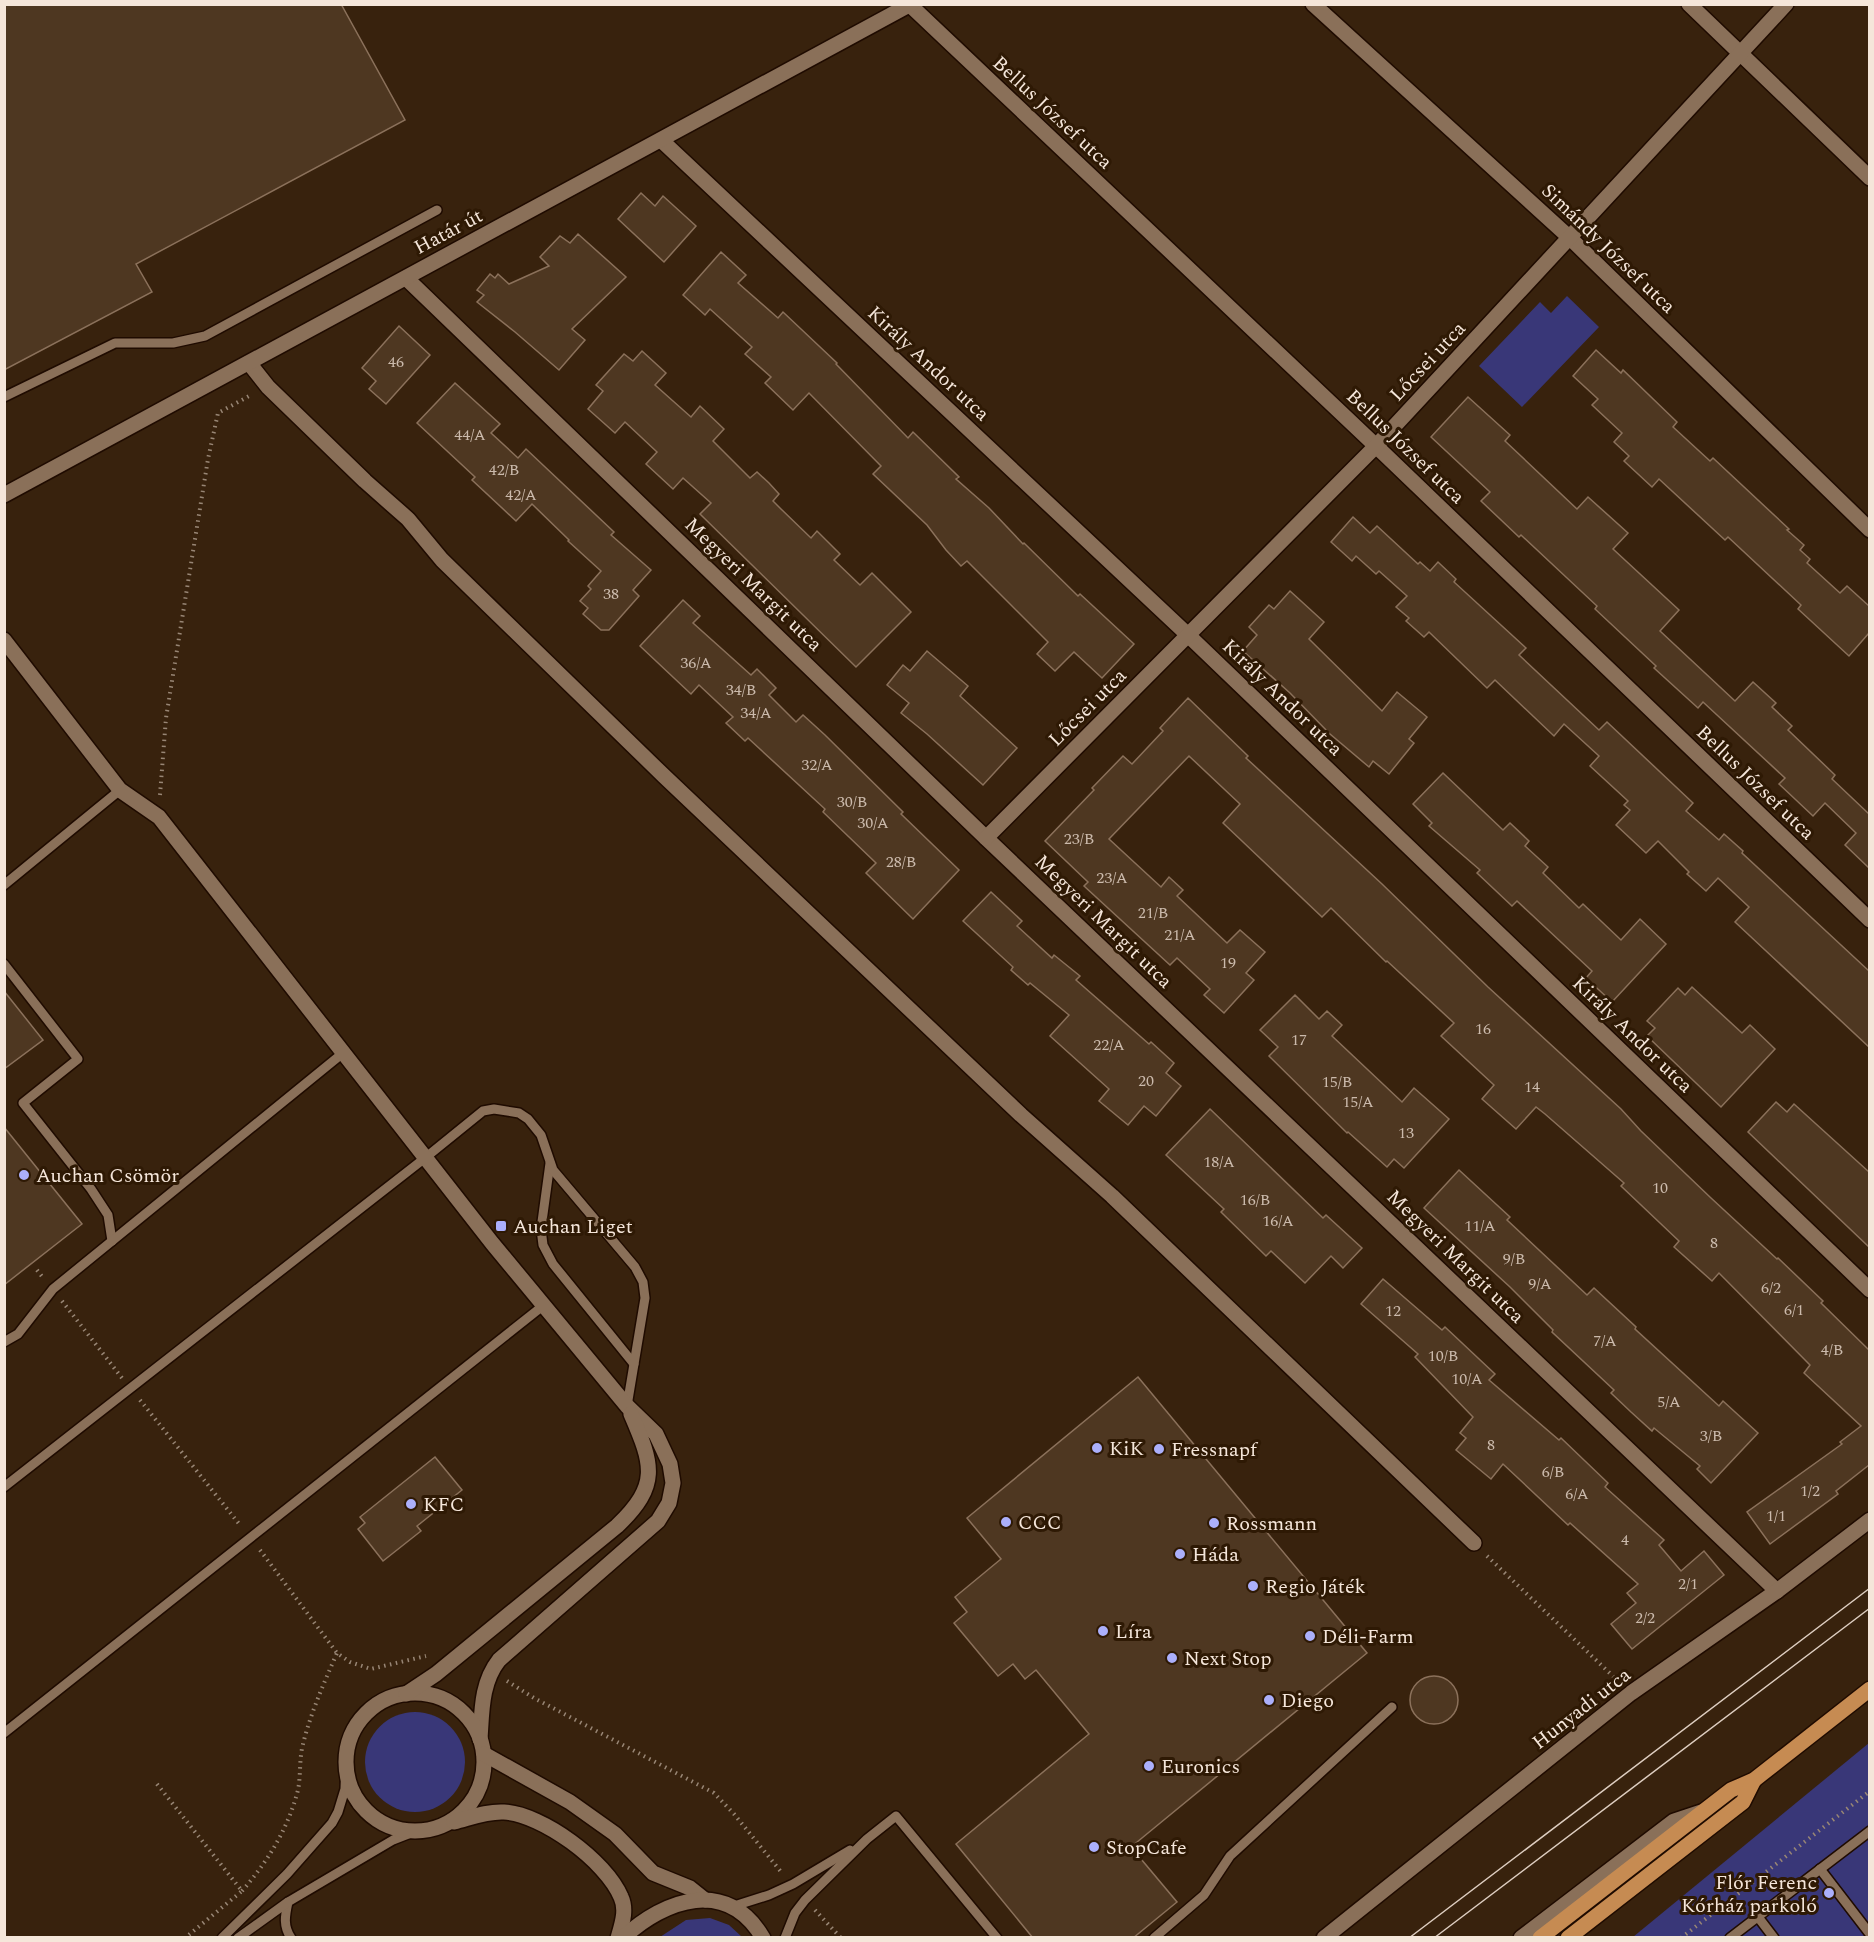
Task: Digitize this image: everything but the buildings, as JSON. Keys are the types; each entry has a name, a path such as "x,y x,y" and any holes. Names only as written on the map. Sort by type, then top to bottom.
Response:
{"main road":[{"path":"1540,1938 1701,1812 1731,1790 1754,1780 1869,1689"},
{"path":"1568,1938 1743,1802 1754,1780"}],"street":[{"name":"Simándy József utca","path":"1313,4 1570,238 1869,530"},
{"path":"1689,4 1869,178"},
{"name":"Lőcsei utca","path":"986,838 1376,446 1786,4"},
{"name":"Határ út","path":"4,495 910,5"},
{"name":"Bellus József utca","path":"910,5 1376,446 1869,920"},
{"name":"Király Andor utca","path":"661,140 1189,636 1869,1290"},
{"name":"Megyeri Margit utca","path":"406,278 986,838 1777,1591"},
{"path":"249,363 268,387 365,481 408,519 442,560 664,776 1021,1114 1120,1203 1474,1543"},
{"path":"4,640 120,790 159,817 425,1158 627,1406 656,1434 667,1454 673,1483 664,1513 658,1521 504,1654 491,1672 483,1700 483,1774 477,1793 465,1810 445,1824"},
{"path":"406,1694 436,1674 617,1526 635,1508 645,1491 649,1465 648,1456 627,1406"},
{"name":"Hunyadi utca","path":"1324,1938 1631,1693 1777,1591 1869,1520"},
{"path":"621,1938 624,1914 621,1897 601,1869 566,1838 529,1817 492,1812 428,1830 416,1831 389,1826 366,1811 351,1788 346,1761 350,1740 364,1716 386,1700 406,1694 427,1694 451,1703 466,1715 482,1746 570,1802 615,1834 653,1873 690,1888 705,1900"},
{"path":"1521,1938 1674,1821 1701,1812"},
{"path":"621,1938 669,1905 689,1900 705,1900 731,1907 748,1919 762,1938"},
{"path":"1581,1938 1591,1920"}],"lane":[{"path":"4,397 115,343 173,343 205,336 437,210"},
{"path":"4,885 120,790"},
{"path":"4,964 78,1059 23,1103 108,1215 112,1242"},
{"path":"4,1342 18,1334 52,1289 343,1053"},
{"path":"4,1487 425,1158 473,1117 494,1108 519,1113 528,1119 546,1145 553,1170 635,1267 643,1282 645,1298 627,1406"},
{"path":"550,1163 541,1229 543,1245 553,1264 634,1364"},
{"path":"4,1733 544,1305"},
{"path":"1154,1938 1204,1895 1230,1856 1392,1707"},
{"path":"222,1938 286,1874 332,1823 345,1789 346,1761"},
{"path":"785,1938 795,1913 805,1900 867,1839 896,1816 997,1938"},
{"path":"238,1938 288,1902 393,1840 416,1831"},
{"path":"1731,1938 1869,1831"},
{"path":"731,1907 769,1895 793,1884 867,1839"},
{"path":"1820,1869 1869,1934"},
{"path":"288,1902 284,1919 291,1938"},
{"path":"1758,1917 1774,1938"}],"path":[{"path":"159,817 166,718 208,459 218,412 268,387"},
{"path":"37,1270 251,1538 337,1653 350,1662 371,1669 425,1657 434,1649"},
{"path":"1474,1543 1631,1693"},
{"path":"185,1938 242,1891 281,1838 298,1790 302,1748 311,1717 337,1653"},
{"path":"491,1672 534,1698 714,1792 793,1884"},
{"path":"157,1784 242,1891"},
{"path":"1681,1938 1869,1791"},
{"path":"805,1900 842,1938"}],"shaded area":[{"path":"1567,296 1599,327 1522,407 1479,366 1540,302 1551,313"},
{"path":"415,1712 434,1716 450,1727 461,1743 465,1762 461,1781 450,1797 434,1808 415,1812 396,1808 380,1797 369,1781 365,1762 369,1743 380,1727 396,1716"},
{"path":"1869,1743 1869,1937 1633,1937"},
{"path":"710,1918 729,1925 742,1937 660,1937 686,1920"}],"tram line":[{"path":"1409,1938 1870,1588"},
{"path":"1434,1938 1870,1608"}],"place":[{"name":"Auchan Csömör","path":"24,1175"},
{"name":"Auchan Liget","path":"501,1226"},
{"name":"KiK","path":"1097,1448"},
{"name":"Fressnapf","path":"1159,1449"},
{"name":"KFC","path":"411,1504"},
{"name":"CCC","path":"1006,1522"},
{"name":"Rossmann","path":"1214,1523"},
{"name":"Háda","path":"1180,1554"},
{"name":"Regio Játék","path":"1253,1586"},
{"name":"Líra","path":"1103,1631"},
{"name":"Déli-Farm","path":"1310,1636"},
{"name":"Next Stop","path":"1172,1658"},
{"name":"Diego","path":"1269,1700"},
{"name":"Euronics","path":"1149,1766"},
{"name":"StopCafe","path":"1094,1847"},
{"name":"Flór Ferenc Kórház parkoló","path":"1829,1893"}]}
